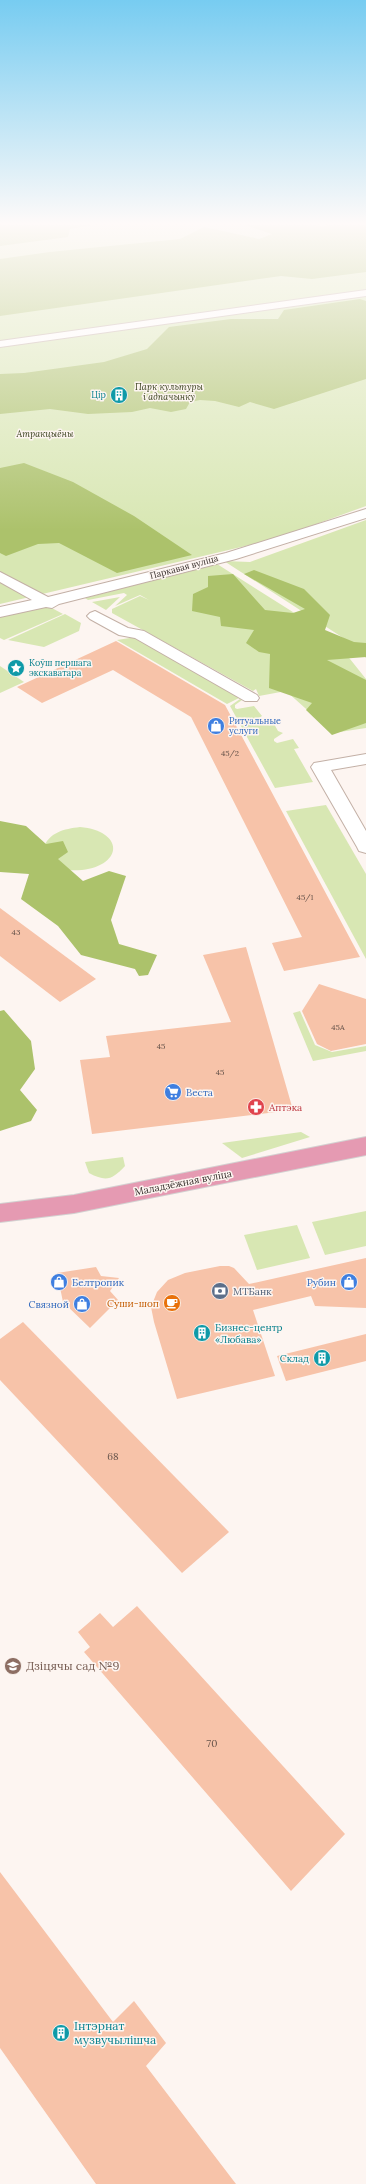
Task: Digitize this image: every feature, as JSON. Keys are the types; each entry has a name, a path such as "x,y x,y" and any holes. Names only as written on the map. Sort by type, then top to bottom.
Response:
{"main road":[{"name":"Маладзёжная вуліца","path":"0,1213 74,1204 366,1146"}],"street":[{"path":"0,344 123,327"},
{"name":"Паркавая вуліца","path":"0,612 125,584 310,533 366,512"},
{"path":"0,576 46,602 81,608"},
{"path":"95,616 124,632 139,634 251,698"},
{"path":"366,759 320,767 366,847"}],"green space":[{"name":"Парк культуры і адпачынку","path":"0,327 366,327 366,506 275,539 0,604"},
{"path":"169,327 366,327 366,379 274,409 250,402 239,407 215,401 200,400 190,402 186,409 171,412 150,408 132,412 88,414 50,409 0,414 0,374 24,373 104,362 147,349"},
{"path":"24,463 73,482 134,516 192,555 117,573 59,543 38,544 6,556 0,553 0,468"},
{"path":"366,520 366,658 348,641 224,561 250,562"},
{"path":"217,564 323,631 338,644 366,679 366,728 333,733 286,691 259,696 256,689 253,691 112,613 112,609 140,596 149,600 140,595 115,606 127,595 124,593 88,600 85,598"},
{"path":"254,570 304,589 330,615 325,630 354,642 366,643 366,657 327,660 366,680 366,723 332,735 306,710 312,703 269,688 270,654 259,652 246,643 254,630 221,626 220,617 192,611 193,594 208,587 208,576 233,574 265,610 293,613 305,609 244,574"},
{"path":"120,597 106,610 92,602"},
{"path":"48,606 63,614 4,640 0,638 0,615"},
{"path":"65,614 81,623 79,631 44,647 8,640"},
{"path":"136,637 241,697 227,704 117,640"},
{"path":"0,666 24,682 0,693"},
{"path":"240,699 242,700 235,705 235,708 237,709 254,706 262,716 253,722 254,724 257,725 273,722 278,731 283,733 274,739 274,741 277,743 293,739 299,748 294,749 313,782 275,788 230,706"},
{"path":"326,805 366,874 366,959 286,811"},
{"path":"0,821 26,826 46,844 63,841 68,852 58,859 83,881 109,871 126,876 111,920 119,944 157,955 148,975 139,976 135,969 81,955 58,926 21,899 29,874 0,872"},
{"path":"80,827 94,830 105,835 111,841 113,848 111,855 106,862 96,867 82,870 68,870 63,868 43,849 49,839 58,832"},
{"path":"4,1010 31,1041 35,1069 20,1090 37,1110 31,1121 0,1131 0,1011"},
{"path":"300,1011 315,1045 332,1052 366,1046 366,1051 313,1061 293,1013"},
{"path":"301,1132 310,1137 242,1158 222,1143"},
{"path":"123,1157 125,1166 112,1177 108,1178 100,1178 89,1173 85,1162"},
{"path":"366,1211 366,1246 325,1255 312,1222"},
{"path":"297,1225 310,1258 257,1270 244,1235"}],"building":[{"path":"116,641 225,705 360,957 284,971 272,943 302,937 191,717 113,670 42,703 17,687"},
{"path":"0,908 96,979 60,1002 0,956"},
{"path":"246,947 293,1110 92,1134 80,1060 110,1057 106,1036 231,1022 203,955"},
{"path":"319,984 366,999 366,1044 331,1051 317,1044 302,1011"},
{"name":"Бизнес-центр «Любава»","path":"366,1258 366,1308 315,1306 311,1296 253,1310 275,1376 177,1399 151,1307 157,1292 168,1280 185,1273 220,1266 229,1266 234,1268 249,1284"},
{"path":"96,1267 101,1276 119,1278 110,1291 118,1300 90,1328 63,1302 57,1273"},
{"path":"23,1322 229,1532 182,1573 0,1380 0,1339"},
{"name":"Склад","path":"366,1334 366,1361 286,1381 277,1356"},
{"path":"137,1606 345,1834 291,1891 84,1652 90,1647 78,1632 100,1613 113,1627"},
{"name":"Інтэрнат музвучылішча","path":"0,1872 113,2022 134,2001 166,2043 146,2066 236,2184 96,2184 0,2048"}],"place":[{"name":"Цір","path":"119,395"},
{"name":"Коўш першага экскаватара","path":"16,668"},
{"name":"Ритуальные услуги","path":"216,726"},
{"name":"Веста","path":"173,1092"},
{"name":"Аптэка","path":"256,1107"},
{"name":"Белтропик","path":"59,1282"},
{"name":"Рубин","path":"349,1282"},
{"name":"МТБанк","path":"220,1291"},
{"name":"Суши-шоп","path":"172,1303"},
{"name":"Связной","path":"82,1304"},
{"name":"Бизнес-центр «Любава»","path":"202,1333"},
{"name":"Склад","path":"322,1358"},
{"name":"Дзіцячы сад №9","path":"13,1666"},
{"name":"Інтэрнат музвучылішча","path":"61,2033"}],"park label":[{"name":"Атракцыёны","path":"45,434"}]}
